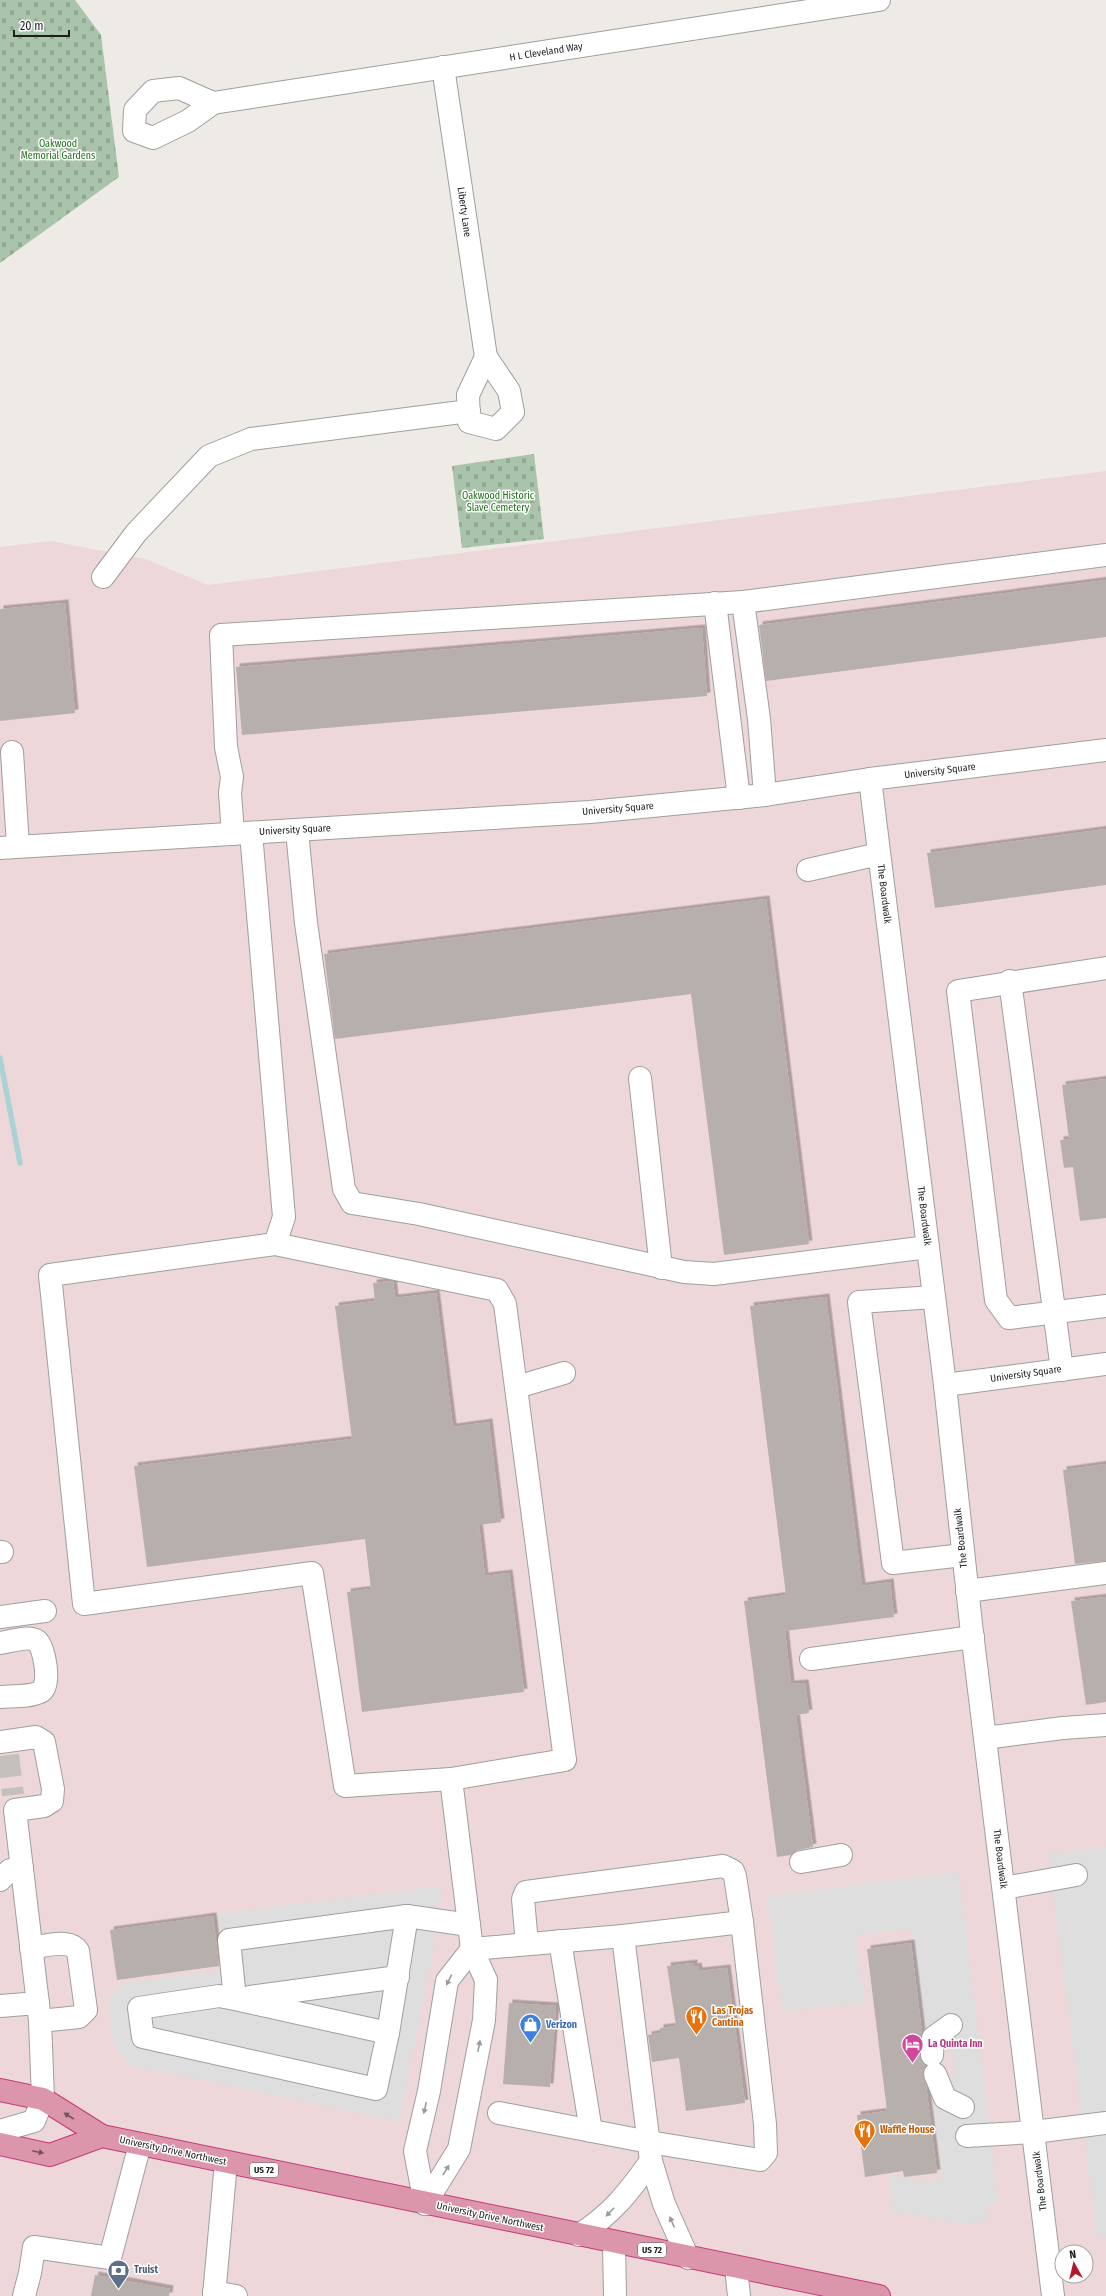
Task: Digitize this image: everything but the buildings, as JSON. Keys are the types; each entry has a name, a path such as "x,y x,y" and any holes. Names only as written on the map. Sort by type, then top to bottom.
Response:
{"highway":[{"name":"University Drive Northwest","path":"0,2090 43,2099 102,2136 579,2236 736,2267 857,2294 879,2296"},
{"path":"0,2144 50,2155 102,2136"}],"street":[{"name":"H L Cleveland Way","path":"213,103 879,0"},
{"name":"Liberty Lane","path":"443,68 486,357"},
{"path":"486,357 509,391 513,412 496,429 469,422 468,395 486,357"},
{"path":"103,577 136,533 209,456 251,439 469,411"},
{"path":"275,1244 284,1217 242,834 230,793 232,777 226,747 221,635 743,602 1106,555"},
{"path":"743,602 759,719 765,795"},
{"path":"715,603 739,798"},
{"name":"University Square","path":"9,847 590,812 765,795 870,779 1106,750"},
{"path":"9,847 12,752"},
{"name":"The Boardwalk","path":"870,779 945,1385 967,1591 1053,2296"},
{"path":"297,830 306,923 344,1189 352,1203 419,1214 684,1272 714,1274 928,1247"},
{"path":"808,870 879,854"},
{"path":"1106,968 1010,981 958,991 996,1300 1009,1318 1106,1306"},
{"path":"1010,981 1056,1313 1062,1370"},
{"path":"640,1078 661,1268"},
{"path":"275,1244 497,1290 505,1304 517,1387 565,1760 451,1779 345,1786 312,1573 84,1604 50,1275 275,1244"},
{"path":"934,1297 859,1302 893,1563 963,1555"},
{"name":"University Square","path":"945,1385 1106,1364"},
{"path":"517,1387 564,1373"},
{"path":"967,1591 1106,1573"},
{"path":"0,1617 45,1611"},
{"path":"810,1659 973,1637"},
{"path":"0,1643 32,1639 38,1641 41,1646 48,1681 45,1688 39,1692 0,1697"},
{"path":"985,1738 1063,1728 1106,1725"},
{"path":"0,2131 34,2121 43,2099 39,2012 14,1802 44,1806 52,1801 53,1789 44,1742 36,1737 5,1746"},
{"path":"425,2204 459,2149 484,2020 486,1980 472,1949 451,1779"},
{"path":"801,1862 841,1855"},
{"path":"499,2112 591,2131 650,2152 760,2160 766,2153 765,2124 742,1922 733,1871 723,1866 526,1892 522,1900 528,1944"},
{"path":"0,1880 10,1870 22,1868"},
{"path":"1004,1888 1076,1875"},
{"path":"235,1999 229,1940 407,1916 469,1925"},
{"path":"388,2033 219,1996 139,2008 143,2037 376,2089 388,2033 407,1916"},
{"path":"425,2204 415,2151 429,2090 448,1981 472,1949 623,1936 742,1922"},
{"path":"623,1936 650,2152 664,2204 688,2258"},
{"path":"560,1941 591,2131"},
{"path":"0,2006 79,2017 86,2010 78,1951 74,1946 68,1944 31,1948"},
{"path":"235,1999 398,1977"},
{"path":"952,2025 933,2038 934,2065 945,2098 963,2106"},
{"path":"967,2136 1034,2132 1106,2123"},
{"path":"24,2296 30,2273 34,2247 110,2258 140,2144"},
{"path":"579,2236 602,2220 625,2197 650,2152"},
{"path":"226,2162 214,2294 236,2296"},
{"path":"614,2243 615,2296"},
{"path":"736,2267 739,2296"}],"shaded area":[{"path":"1106,471 1106,2296 0,2296 0,547 51,541 145,559 208,585"},
{"path":"1106,1847 1106,2237 1097,2238 1048,1854"},
{"path":"959,1872 999,2204 986,2206 989,2220 961,2224 891,2211 890,2175 925,2182 941,2180 929,2079 955,2075 951,2047 926,2050 911,1929 856,1935 865,2003 782,2011 767,1896"},
{"path":"442,1886 433,1950 399,2121 129,2065 114,2045 107,2000 123,1983 223,1970 216,1914"}],"green space":[{"name":"Oakwood Memorial Gardens","path":"0,0 75,0 101,35 119,177 0,263"},
{"name":"Oakwood Historic Slave Cemetery","path":"534,454 544,539 462,548 452,466"}],"waterway":[{"path":"0,1058 20,1163"}],"tunnel":[{"path":"8,1755 13,1795"}],"place":[{"name":"Las Trojas Cantina","path":"697,2036"},
{"name":"Verizon","path":"530,2044"},
{"name":"La Quinta Inn","path":"913,2064"},
{"name":"Waffle House","path":"865,2150"},
{"name":"Truist","path":"118,2290"}]}
